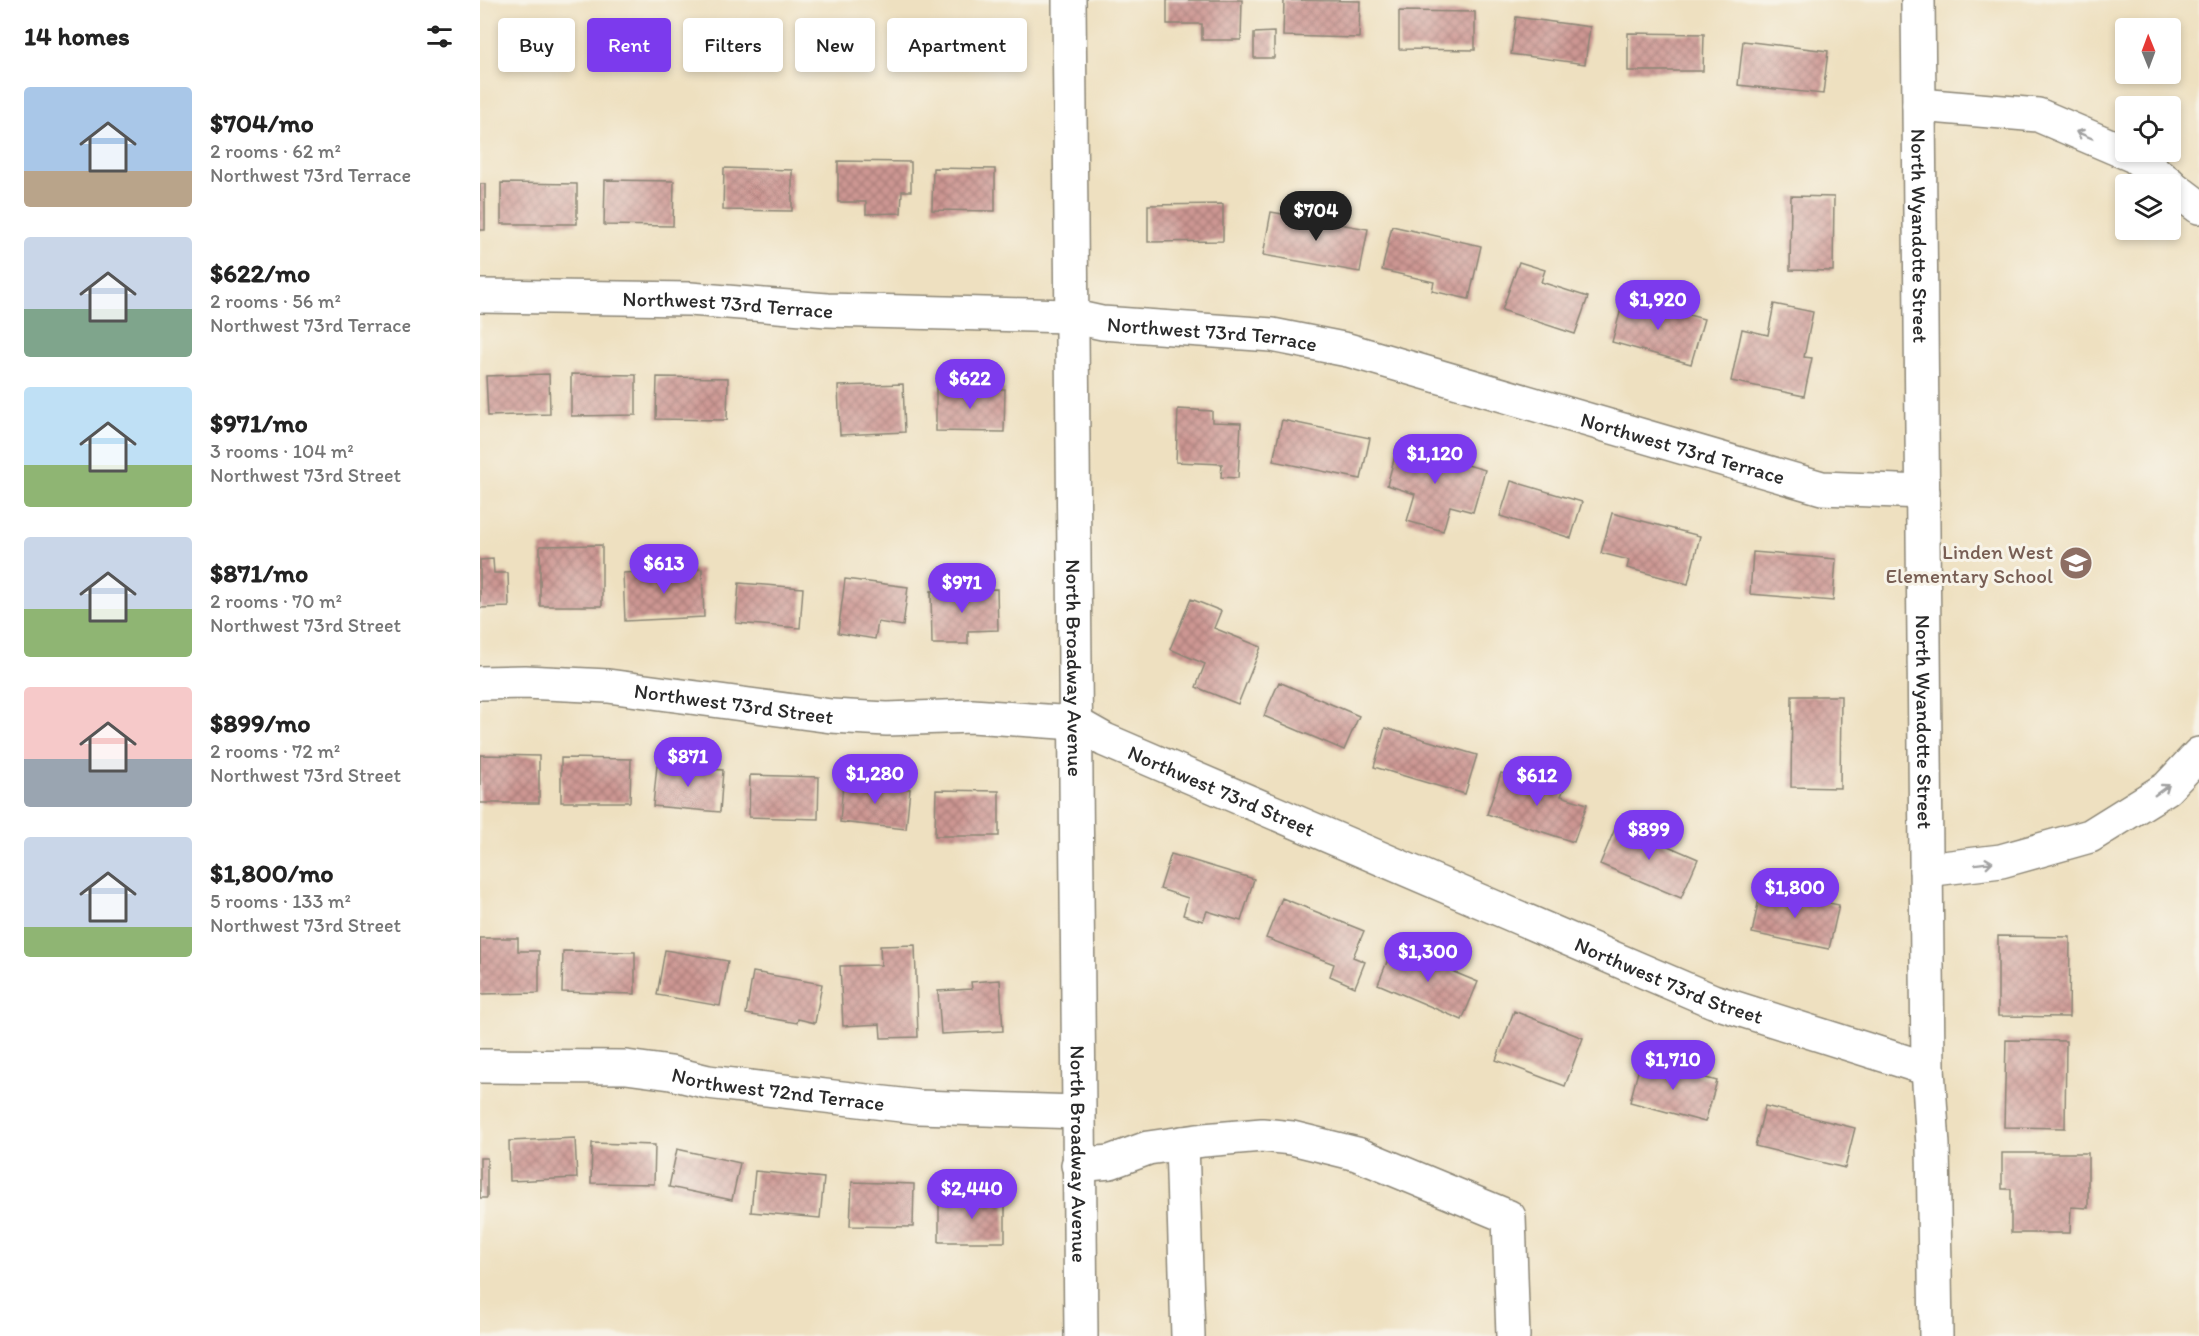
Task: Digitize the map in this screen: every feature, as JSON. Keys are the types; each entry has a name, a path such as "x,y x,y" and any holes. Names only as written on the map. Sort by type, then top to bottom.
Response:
{"street":[{"name":"North Broadway Avenue","path":"1069,0 1077,1112 1081,1336"},
{"name":"North Wyandotte Street","path":"1918,0 1928,1069 1933,1145 1936,1336"},
{"path":"1919,105 2038,115 2134,156 2186,195"},
{"name":"Northwest 73rd Terrace","path":"480,296 690,299 827,309 1070,316 1102,323 1272,335 1348,350 1822,488 1923,492"},
{"name":"Northwest 73rd Street","path":"480,683 525,682 608,686 831,716 887,719 972,716 1075,723 1105,740 1713,1001 1928,1069"},
{"path":"1926,870 2001,861 2090,836 2167,788 2199,754"},
{"name":"Northwest 72nd Terrace","path":"480,1066 626,1067 671,1073 708,1082 918,1107 1077,1112"},
{"path":"1078,1165 1110,1161 1148,1148 1262,1135 1292,1138 1357,1154 1509,1217 1513,1336"},
{"path":"1182,1143 1188,1336"}],"building":[{"path":"1167,0 1242,0 1241,40 1202,40 1202,24 1167,24"},
{"path":"1284,0 1360,1 1359,38 1283,36"},
{"path":"1399,11 1475,12 1475,50 1399,49"},
{"path":"1516,17 1590,27 1585,64 1511,54"},
{"path":"1274,32 1274,58 1254,58 1254,33"},
{"path":"1628,33 1704,34 1703,71 1628,71"},
{"path":"1743,41 1828,51 1823,94 1738,85"},
{"path":"838,161 911,162 911,191 902,191 901,213 866,214 866,202 838,202"},
{"path":"724,168 792,170 792,211 723,210"},
{"path":"933,168 995,169 995,211 932,210"},
{"path":"605,180 674,181 673,226 604,225"},
{"path":"501,183 577,184 577,224 501,224"},
{"path":"480,184 485,184 485,230 480,230"},
{"path":"1791,196 1834,197 1833,271 1790,270"},
{"path":"1223,204 1223,241 1148,242 1148,205"},
{"path":"1271,212 1368,229 1360,272 1263,255"},
{"path":"1392,226 1481,246 1469,299 1432,291 1434,282 1382,270"},
{"path":"1519,262 1545,270 1541,282 1588,297 1575,334 1502,310"},
{"path":"1624,298 1704,319 1691,364 1612,342"},
{"path":"1774,304 1813,312 1804,357 1812,358 1804,396 1731,381 1742,329 1768,335"},
{"path":"549,374 550,414 488,416 486,376"},
{"path":"571,374 636,375 636,415 571,416"},
{"path":"657,377 728,378 727,420 656,419"},
{"path":"903,384 905,432 840,435 838,386"},
{"path":"936,388 1005,389 1004,432 936,431"},
{"path":"1178,409 1212,411 1212,422 1241,423 1238,478 1221,477 1222,464 1176,462"},
{"path":"1282,420 1370,438 1361,479 1273,461"},
{"path":"1398,445 1485,470 1473,512 1450,506 1443,531 1407,521 1415,494 1387,485"},
{"path":"1511,481 1582,502 1571,538 1500,516"},
{"path":"1612,513 1700,536 1688,584 1627,568 1629,560 1601,553"},
{"path":"602,545 602,606 540,606 540,546"},
{"path":"1753,552 1836,559 1833,601 1750,594"},
{"path":"493,559 494,573 508,573 509,607 480,608 480,560"},
{"path":"702,569 704,617 625,621 623,573"},
{"path":"845,579 908,587 903,626 878,622 875,639 838,633"},
{"path":"739,583 803,588 800,628 736,623"},
{"path":"997,589 998,630 968,631 968,644 932,644 931,591"},
{"path":"1191,599 1221,611 1214,628 1261,647 1238,704 1196,687 1205,664 1170,649"},
{"path":"1279,682 1359,716 1344,750 1264,716"},
{"path":"1792,696 1841,696 1840,788 1791,787"},
{"path":"1385,728 1477,755 1465,794 1374,767"},
{"path":"480,755 539,756 539,803 480,803"},
{"path":"561,758 631,759 630,802 561,802"},
{"path":"657,765 723,770 720,812 653,806"},
{"path":"1501,773 1548,788 1552,779 1566,784 1561,796 1587,804 1574,842 1487,814"},
{"path":"750,775 819,777 818,819 749,817"},
{"path":"843,782 910,789 906,829 840,822"},
{"path":"936,790 999,791 999,836 935,836"},
{"path":"1617,824 1698,859 1681,898 1600,864"},
{"path":"1171,854 1254,879 1241,921 1207,911 1203,921 1183,915 1188,898 1160,889"},
{"path":"1761,889 1839,905 1829,949 1752,933"},
{"path":"1282,898 1364,931 1353,957 1365,962 1355,987 1330,976 1334,964 1266,938"},
{"path":"1998,936 2070,937 2069,1017 1998,1016"},
{"path":"480,938 518,938 518,951 539,951 539,993 480,994"},
{"path":"915,945 918,1037 881,1038 880,1024 843,1026 840,966 881,965 880,946"},
{"path":"1393,947 1478,982 1462,1020 1378,984"},
{"path":"665,950 728,961 720,1006 657,995"},
{"path":"563,951 635,952 635,994 562,992"},
{"path":"753,972 822,984 815,1023 798,1019 797,1023 746,1014"},
{"path":"1000,980 1003,1031 941,1034 938,991 972,989 971,982"},
{"path":"1514,1011 1583,1038 1565,1086 1496,1060"},
{"path":"2006,1040 2066,1041 2065,1128 2004,1127"},
{"path":"1641,1060 1717,1081 1705,1122 1630,1102"},
{"path":"1765,1106 1855,1128 1845,1168 1755,1146"},
{"path":"575,1138 577,1178 510,1181 509,1141"},
{"path":"592,1143 655,1145 654,1184 591,1183"},
{"path":"677,1149 740,1163 732,1200 669,1187"},
{"path":"2002,1153 2088,1153 2088,1208 2071,1207 2070,1233 2011,1233 2011,1189 2002,1189"},
{"path":"480,1158 487,1158 487,1198 480,1198"},
{"path":"755,1171 824,1178 820,1218 751,1212"},
{"path":"852,1182 914,1184 913,1227 850,1226"},
{"path":"939,1199 1005,1199 1005,1242 939,1242"}],"place":[{"name":"Linden West Elementary School","path":"2076,563"}]}
